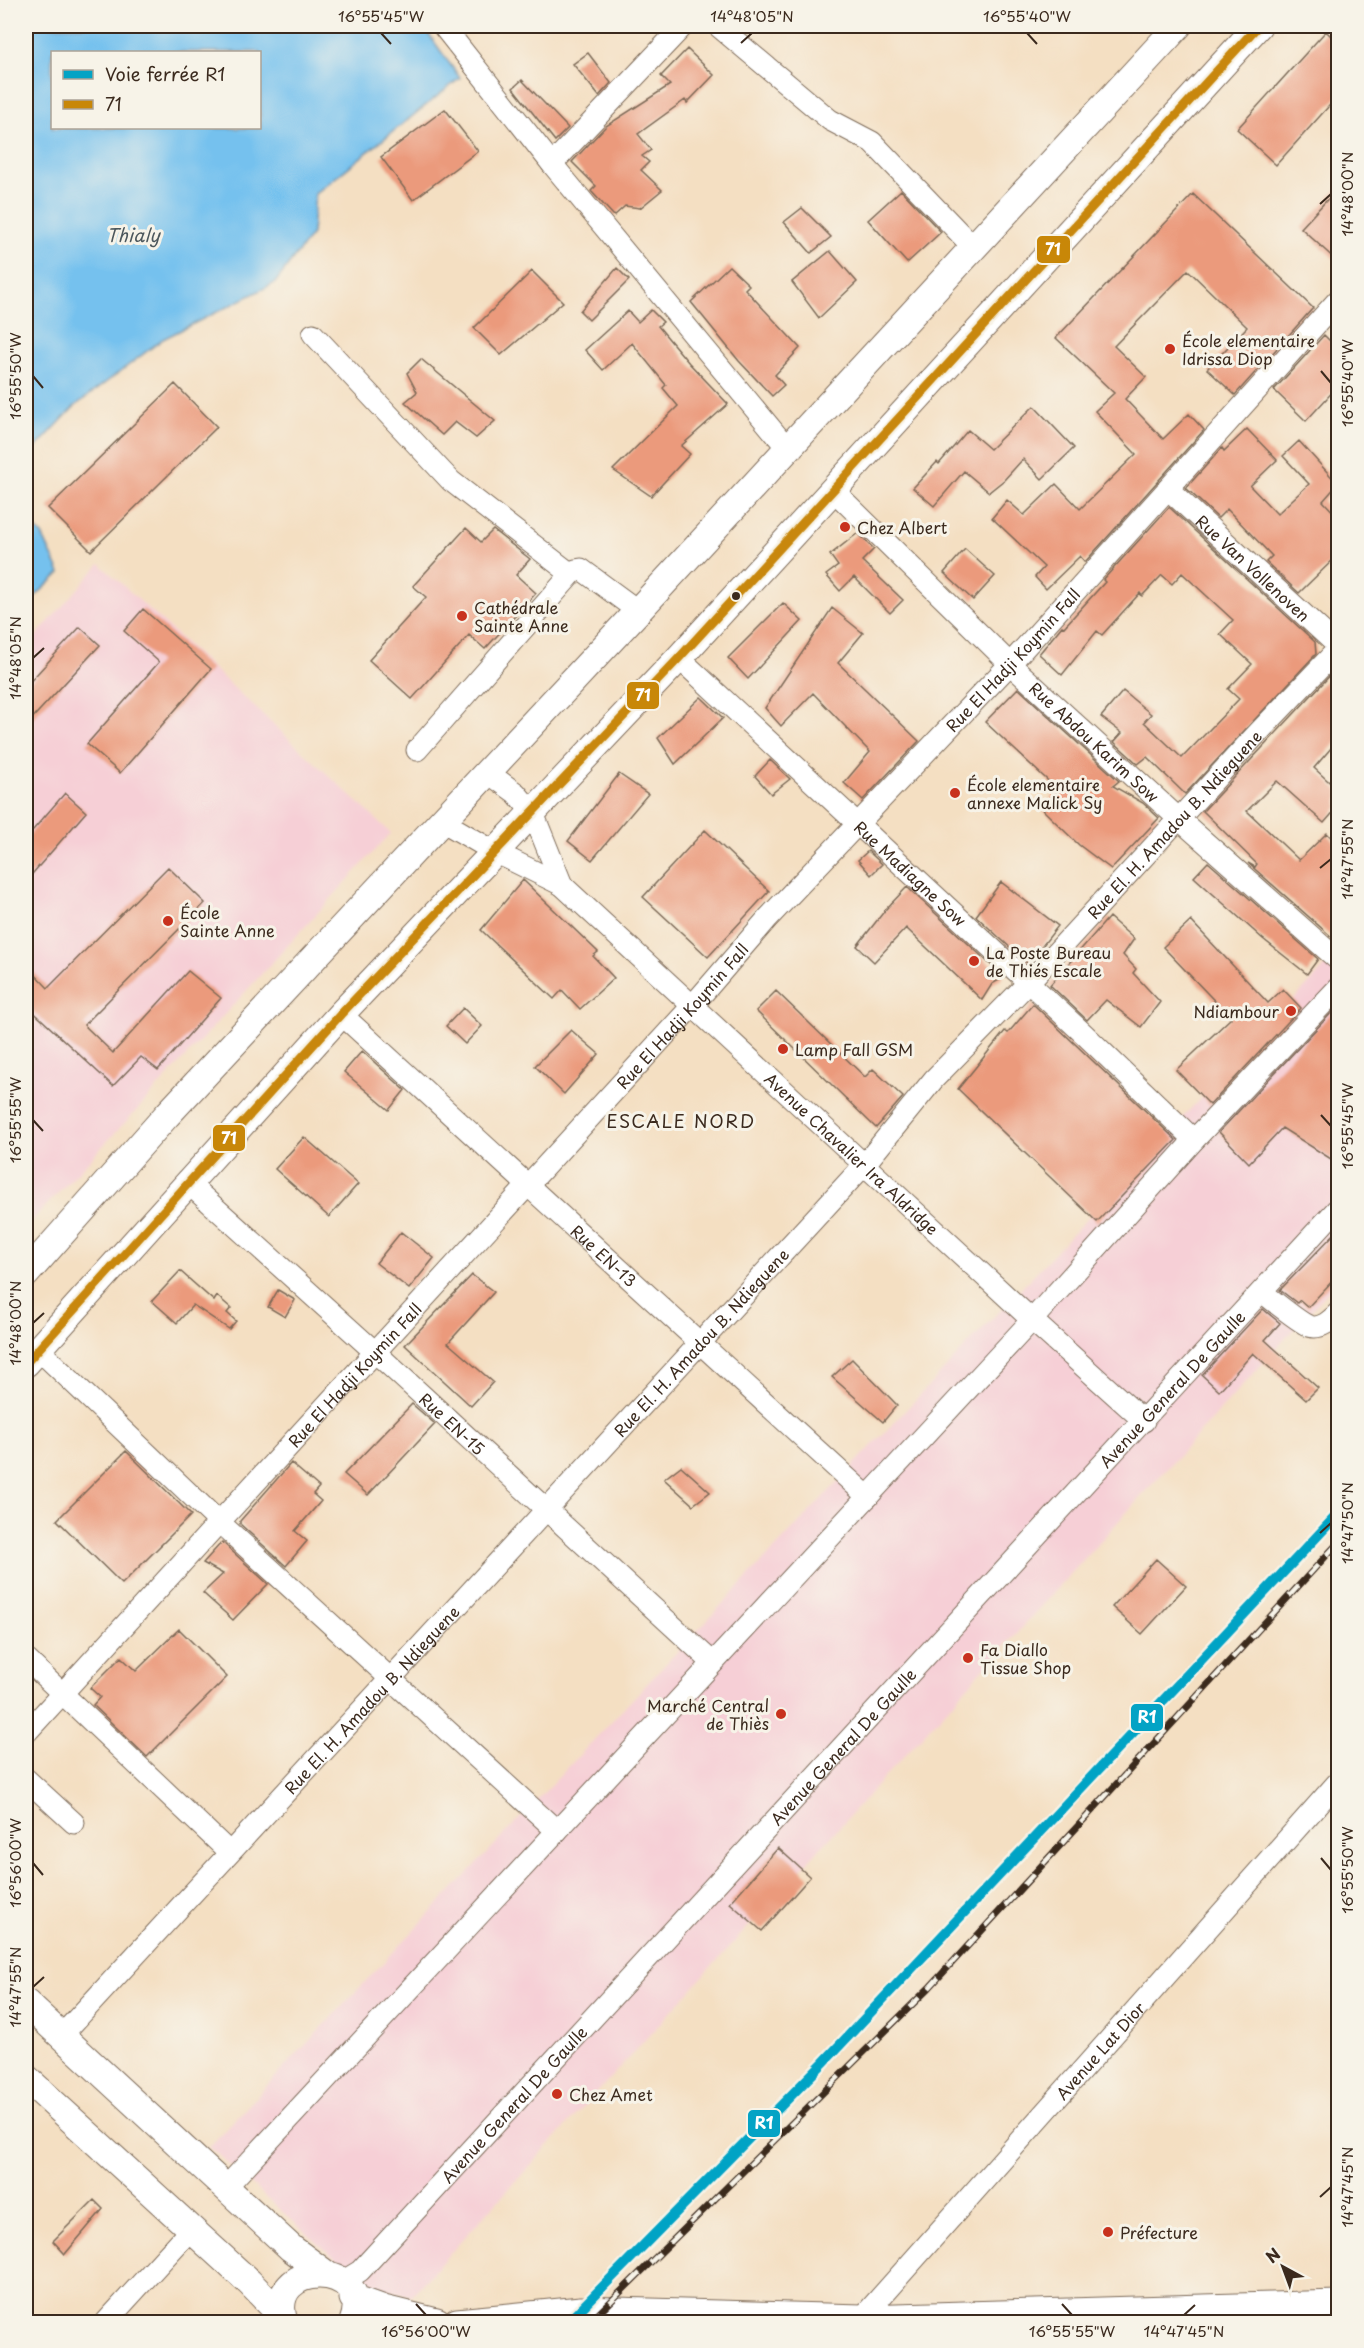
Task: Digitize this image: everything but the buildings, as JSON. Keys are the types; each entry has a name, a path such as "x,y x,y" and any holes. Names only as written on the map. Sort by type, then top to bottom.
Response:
{"main road":[{"path":"26,1274 167,1115 638,611 972,246 1178,26"},
{"path":"32,1356 341,1014 679,658 1258,26"},
{"path":"26,2003 291,2248 344,2294"},
{"path":"26,2078 191,2229 283,2319"},
{"path":"283,2319 282,2304 286,2294 293,2284 303,2277 314,2274 344,2294 384,2309 437,2322"},
{"path":"457,2322 581,2310 629,2317 870,2320 1338,2304"}],"street":[{"path":"442,26 552,164 788,449"},
{"path":"552,164 683,26"},
{"path":"718,26 830,120 872,142 972,246"},
{"name":"Rue El Hadji Koymin Fall","path":"26,1733 693,1005 768,918 1010,664 1168,489 1334,315"},
{"path":"313,334 452,481 571,574"},
{"name":"Rue Van Vollenoven","path":"1168,489 1338,648"},
{"name":"Rue Abdou Karim Sow","path":"832,490 1010,664 1180,820 1338,960"},
{"path":"417,750 575,570 581,569 618,594 638,611"},
{"name":"Rue El. H. Amadou B. Ndieguene","path":"61,2036 865,1164 934,1079 1028,983 1338,648"},
{"name":"Rue Madiagne Sow","path":"679,658 1194,1140"},
{"path":"487,772 516,793 533,813 562,885"},
{"path":"442,820 495,852 562,885"},
{"name":"Avenue Chavalier Ira Aldridge","path":"562,885 1144,1421"},
{"path":"225,2187 1032,1320 1194,1140 1338,988"},
{"name":"Rue EN-13","path":"341,1014 868,1497"},
{"name":"Rue EN-15","path":"189,1184 713,1663"},
{"name":"Avenue General De Gaulle","path":"344,2294 360,2271 1338,1208"},
{"path":"1262,1292 1310,1326 1320,1326 1330,1322 1338,1313"},
{"path":"32,1356 219,1522 557,1831"},
{"path":"26,1659 230,1852"},
{"path":"26,1779 74,1823"},
{"name":"Avenue Lat Dior","path":"870,2320 1338,1782"},
{"path":"106,2322 191,2229"}],"shaded area":[{"name":"École Sainte Anne","path":"100,564 391,833 137,1110 26,1227 26,647"},
{"name":"Marché Central de Thiès","path":"1338,953 1338,1281 411,2296 364,2284 209,2147"}],"water":[{"name":"Thialy","path":"26,26 423,26 460,78 315,194 312,234 275,283 163,339 75,406 26,458"},
{"path":"26,520 42,535 60,573 26,605"}],"railway":[{"path":"590,2322 929,1988 1338,1543"}],"rail line":[{"name":"R1","path":"568,2322 823,2063 1338,1514"}],"transit line":[{"name":"71","path":"26,1363 341,1014 679,658 1258,26"}],"place":[{"name":"École elementaire Idrissa Diop","path":"1170,349"},
{"name":"Chez Albert","path":"845,527"},
{"name":"Cathédrale Sainte Anne","path":"462,616"},
{"name":"École elementaire annexe Malick Sy","path":"955,793"},
{"name":"École Sainte Anne","path":"168,921"},
{"name":"La Poste Bureau de Thiés Escale","path":"974,961"},
{"name":"Ndiambour","path":"1291,1011"},
{"name":"Lamp Fall GSM","path":"783,1049"},
{"name":"Fa Diallo Tissue Shop","path":"968,1658"},
{"name":"Marché Central de Thiès","path":"781,1714"},
{"name":"Chez Amet","path":"557,2094"},
{"name":"Préfecture","path":"1108,2232"}],"district":[{"name":"ESCALE NORD","path":"681,1120"}]}
